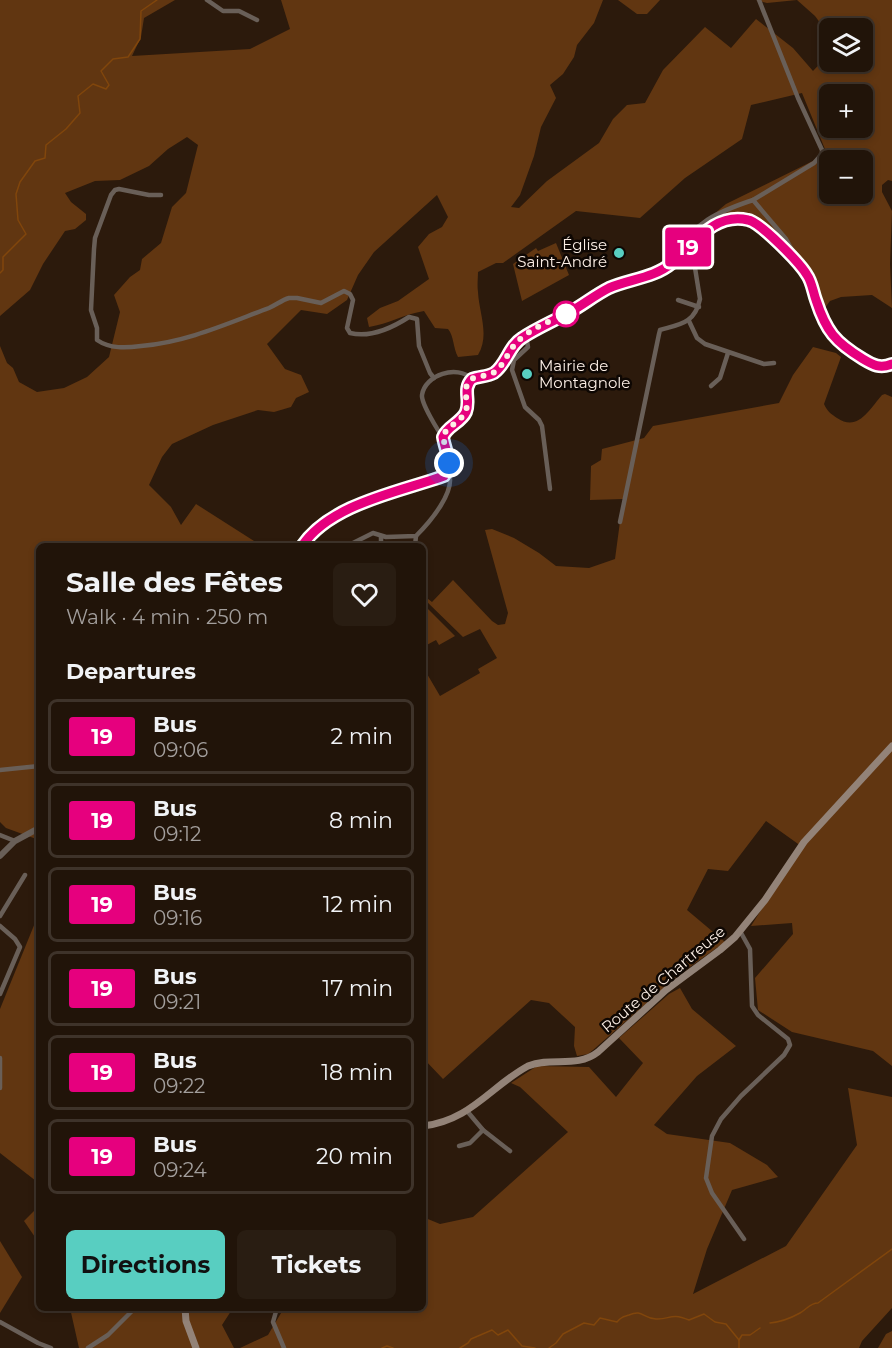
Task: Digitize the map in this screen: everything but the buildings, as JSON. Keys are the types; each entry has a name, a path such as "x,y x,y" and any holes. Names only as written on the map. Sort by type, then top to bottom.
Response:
{"main road":[{"name":"Route de Chartreuse","path":"426,1125 467,1111 528,1066 540,1062 575,1062 593,1056 666,990 720,950 740,931 765,900 804,842 892,746"},
{"path":"185,1311 186,1322 196,1348"}],"street":[{"path":"207,0 223,11 239,11 257,20"},
{"path":"671,264 679,250 707,218 727,208 753,200 814,163 822,154 820,144 798,98 759,0"},
{"path":"162,195 119,189 111,195 95,238 94,249 91,309 99,342 129,347 177,341 222,327 289,298 297,297 321,303 344,291 350,294 353,300 347,328 350,333 359,335 373,333 391,327 409,317 417,319 419,346 434,378"},
{"path":"753,200 786,240 811,283 825,326 835,339 871,364 883,367 892,364"},
{"path":"443,437 447,429 465,413 468,405 466,386 472,379 495,372 513,345 526,335 606,290 653,274 671,264 702,233 718,224 747,219 759,225 800,264"},
{"path":"620,522 660,330 689,321 699,307 700,299 691,243"},
{"path":"678,300 699,307"},
{"path":"689,321 701,342 764,364 774,363"},
{"path":"526,335 528,347 514,360 512,370 525,407 542,426 550,489"},
{"path":"711,386 720,378 728,353"},
{"path":"415,543 416,536 445,499 451,481 448,471 449,458 443,437 422,398 424,390 434,378 451,371 466,374 472,379"},
{"path":"305,543 331,518 402,489 442,476 448,471"},
{"path":"352,543 368,534 416,536"},
{"path":"381,536 381,543"},
{"path":"0,770 36,766"},
{"path":"0,856 15,841 36,830"},
{"path":"0,835 15,841"},
{"path":"0,916 25,875"},
{"path":"0,926 20,946 0,994"},
{"path":"740,931 750,949 752,1006 758,1015 790,1042 784,1054 721,1119 712,1136 706,1178 712,1193 744,1239"},
{"path":"0,1058 0,1088"},
{"path":"467,1111 483,1130 510,1150"},
{"path":"459,1146 470,1143 483,1130"},
{"path":"88,1348 108,1335 132,1311"},
{"path":"276,1311 273,1322 284,1348"},
{"path":"0,1322 51,1348"}],"shaded area":[{"path":"0,0 175,0 144,18 141,37 132,56 250,49 290,29 281,0 603,0 594,23 577,45 574,57 563,74 550,85 556,98 541,127 534,156 520,195 511,207 519,208 547,181 599,143 613,119 627,105 645,103 663,70 705,27 731,48 756,19 793,48 813,71 819,65 819,72 873,72 873,18 819,18 819,21 797,0 892,0 892,181 888,180 882,185 882,192 892,211 890,264 892,308 872,295 841,297 830,301 824,309 811,270 760,220 734,216 708,219 726,204 819,158 819,204 873,204 873,150 825,150 820,138 873,138 873,84 819,84 819,134 802,93 751,105 742,139 685,178 640,218 576,211 503,263 496,263 478,272 484,332 478,355 458,357 448,329 435,328 424,311 369,327 367,318 380,308 398,301 429,279 418,247 429,234 442,227 448,217 437,195 374,252 358,275 347,300 327,314 301,310 267,344 285,369 301,375 309,392 296,398 291,407 274,412 258,410 213,425 172,444 162,457 149,485 171,507 181,525 196,504 257,543 36,543 36,839 6,828 0,822 0,346 19,382 37,392 64,388 87,377 109,357 120,312 114,295 130,277 140,270 142,259 161,243 172,207 186,193 198,145 187,137 168,149 149,166 120,180 95,181 65,193 71,202 86,214 86,220 75,229 65,231 43,264 30,290 0,316"},
{"path":"618,0 660,0 647,14 637,14"},
{"path":"756,0 797,0 767,3"},
{"path":"556,243 569,275 522,301 513,264 536,248 538,251"},
{"path":"813,347 836,353 841,357 824,404 829,412 844,422 857,421 868,413 882,395 892,397 892,1066 873,1051 792,1032 758,1010 755,978 793,934 792,923 751,926 801,846 766,821 728,871 708,869 687,910 725,942 680,974 588,1054 577,1056 574,1046 575,1027 549,1003 531,1000 443,1079 426,1061 426,672 440,696 480,673 478,669 497,658 480,629 463,637 426,601 426,597 432,602 453,580 492,621 498,625 505,624 508,613 485,530 492,529 514,538 556,566 589,568 615,559 623,499 590,500 591,466 601,460 602,449 644,438 653,426 779,403 793,375"},
{"path":"426,607 455,636 439,645 436,640 426,645"},
{"path":"36,920 36,1181 0,1153 0,1009"},
{"path":"680,988 692,1009 736,1046 697,1076 654,1125 667,1134 730,1143 767,1165 778,1177 732,1190 707,1249 693,1294 786,1246 857,1145 848,1088 892,1097 892,1308 862,1341 859,1348 240,1348 268,1335 282,1311 426,1311 426,1218 440,1224 473,1217 568,1132 520,1087 511,1083 537,1066 589,1067 616,1097 643,1063 619,1038 669,994"},
{"path":"36,1209 36,1239 24,1221"},
{"path":"0,1241 22,1277 0,1313"},
{"path":"71,1311 231,1311 222,1325 234,1348 79,1348"},
{"path":"892,1331 892,1348 878,1348 886,1334"}],"waterway":[{"path":"0,273 3,270 3,257 26,234 18,220 16,194 20,182 35,161 45,158 46,145 66,129 80,113 78,96 93,84 106,89 109,85 101,71 113,59 128,57 140,39 141,11 157,0"},
{"path":"770,1323 789,1318 818,1303 892,1249"},
{"path":"549,1348 563,1334 584,1323 594,1325 600,1318 617,1322 622,1317 634,1313 656,1319 674,1316 689,1320 704,1314 715,1322 726,1324 739,1340"},
{"path":"739,1348 742,1335 750,1335 760,1328"},
{"path":"460,1348 471,1339 492,1330 498,1335 508,1330 522,1346 535,1348"},
{"path":"382,1348 387,1346 393,1348"}],"bus line":[{"name":"19","path":"304,543 331,518 402,489 444,476 449,468 449,458 444,433 465,413 468,405 466,386 468,382 476,377 487,376 495,372 521,338 606,290 663,269 702,233 718,224 747,219 759,225 800,264 808,275 825,326 835,339 871,364 883,367 892,364"}],"place":[{"name":"Église Saint-André","path":"619,253"},
{"name":"Mairie de Montagnole","path":"527,374"}],"route":[{"path":"449,463 443,437 447,429 465,413 468,405 466,390 468,382 476,377 487,376 495,372 513,345 521,338 570,312 566,314"}]}
